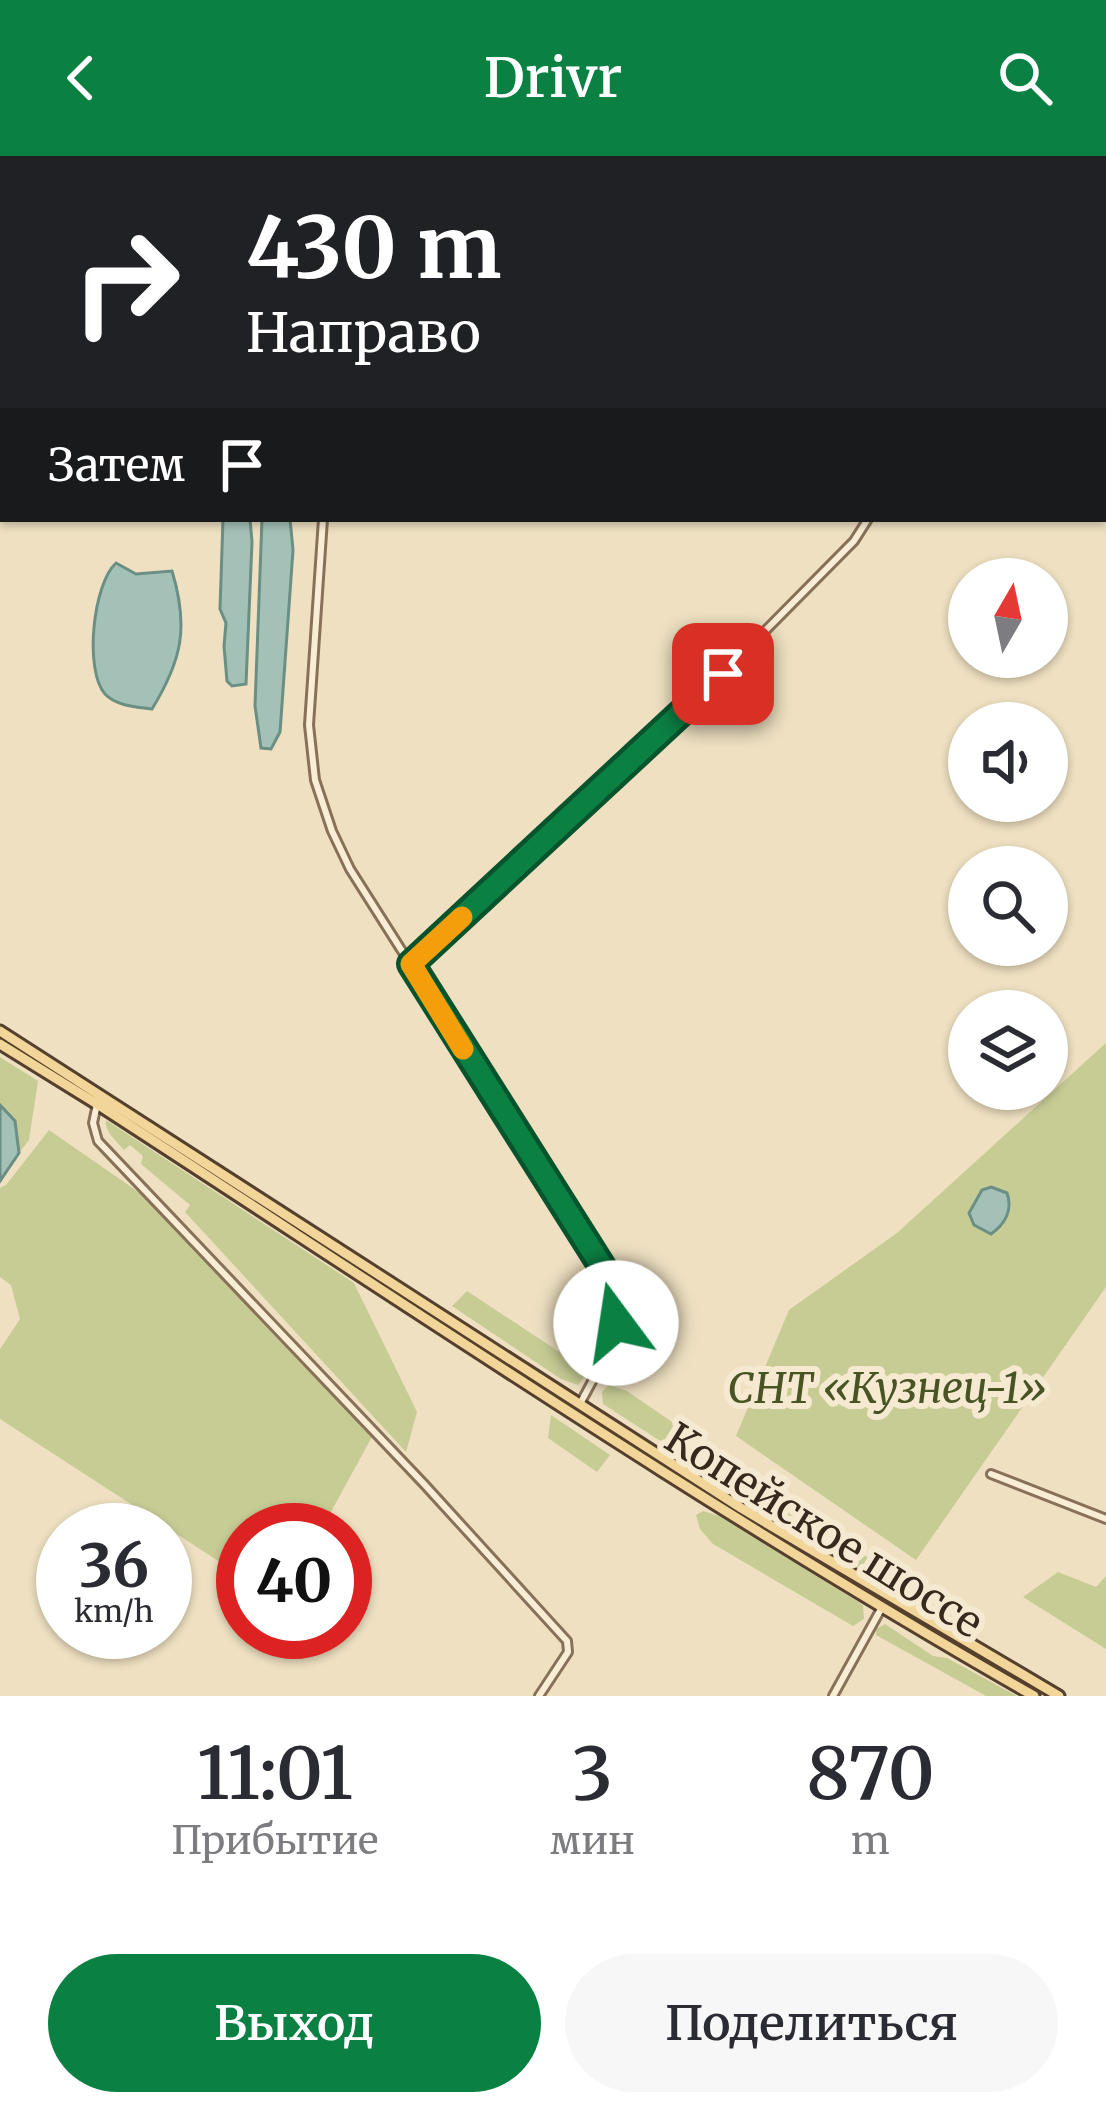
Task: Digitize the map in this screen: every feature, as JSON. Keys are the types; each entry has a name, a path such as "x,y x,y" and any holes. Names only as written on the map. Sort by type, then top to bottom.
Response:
{"main road":[{"name":"Копейское шоссе","path":"0,1031 881,1609 1034,1696"},
{"name":"Копейское шоссе","path":"0,1044 577,1409 1059,1696"},
{"path":"881,1609 890,1598"}],"street":[{"path":"323,522 309,725 315,780 350,869 608,1276 619,1301 606,1352 577,1409"},
{"path":"411,964 748,654 854,541 866,522"},
{"path":"98,1104 93,1123 98,1141 567,1641 568,1652 539,1696"},
{"path":"991,1474 1106,1519"},
{"path":"833,1696 881,1609"}],"green space":[{"name":"СНТ «Кузнец-1»","path":"1106,1043 1106,1287 916,1560 736,1436 789,1310 897,1233 1032,1110 1068,1110 1068,1078"},
{"path":"0,1057 38,1081 29,1140 19,1153 15,1121 0,1104"},
{"path":"106,1120 354,1283 417,1412 406,1452 185,1212 190,1205 141,1164 143,1156 130,1145 124,1150"},
{"path":"49,1130 163,1209 373,1435 336,1503 216,1503 216,1559 192,1544 192,1503 129,1503 0,1419 0,1349 20,1319 11,1285 0,1277 0,1188"},
{"path":"467,1291 582,1367 584,1377 578,1385 561,1379 452,1306"},
{"path":"609,1385 627,1391 675,1424 673,1440 665,1444 603,1404 602,1392"},
{"path":"551,1415 610,1455 597,1472 548,1438"},
{"path":"688,1441 765,1485 882,1568 870,1579 684,1459"},
{"path":"703,1511 719,1516 863,1605 864,1619 853,1626 713,1544 700,1529 696,1515"},
{"path":"1058,1572 1096,1587 1106,1576 1106,1649 1023,1597"},
{"path":"885,1624 933,1656 947,1658 1017,1696 986,1696 876,1635 876,1629"}],"water":[{"path":"223,522 250,522 246,684 232,686 227,681 226,623 220,609"},
{"path":"262,522 290,522 293,550 280,732 271,749 261,748 255,706"},
{"path":"116,563 136,574 172,571 177,591 180,643 152,709 115,701 98,682 93,648 97,607"},
{"path":"0,1105 15,1121 19,1153 0,1181"},
{"path":"991,1187 1007,1193 1009,1205 1004,1221 991,1234 974,1225 969,1213 982,1190"}],"slow traffic":[{"path":"462,917 411,964 463,1049"}],"route":[{"path":"616,1323 619,1301 608,1276 411,964 723,674"}]}
